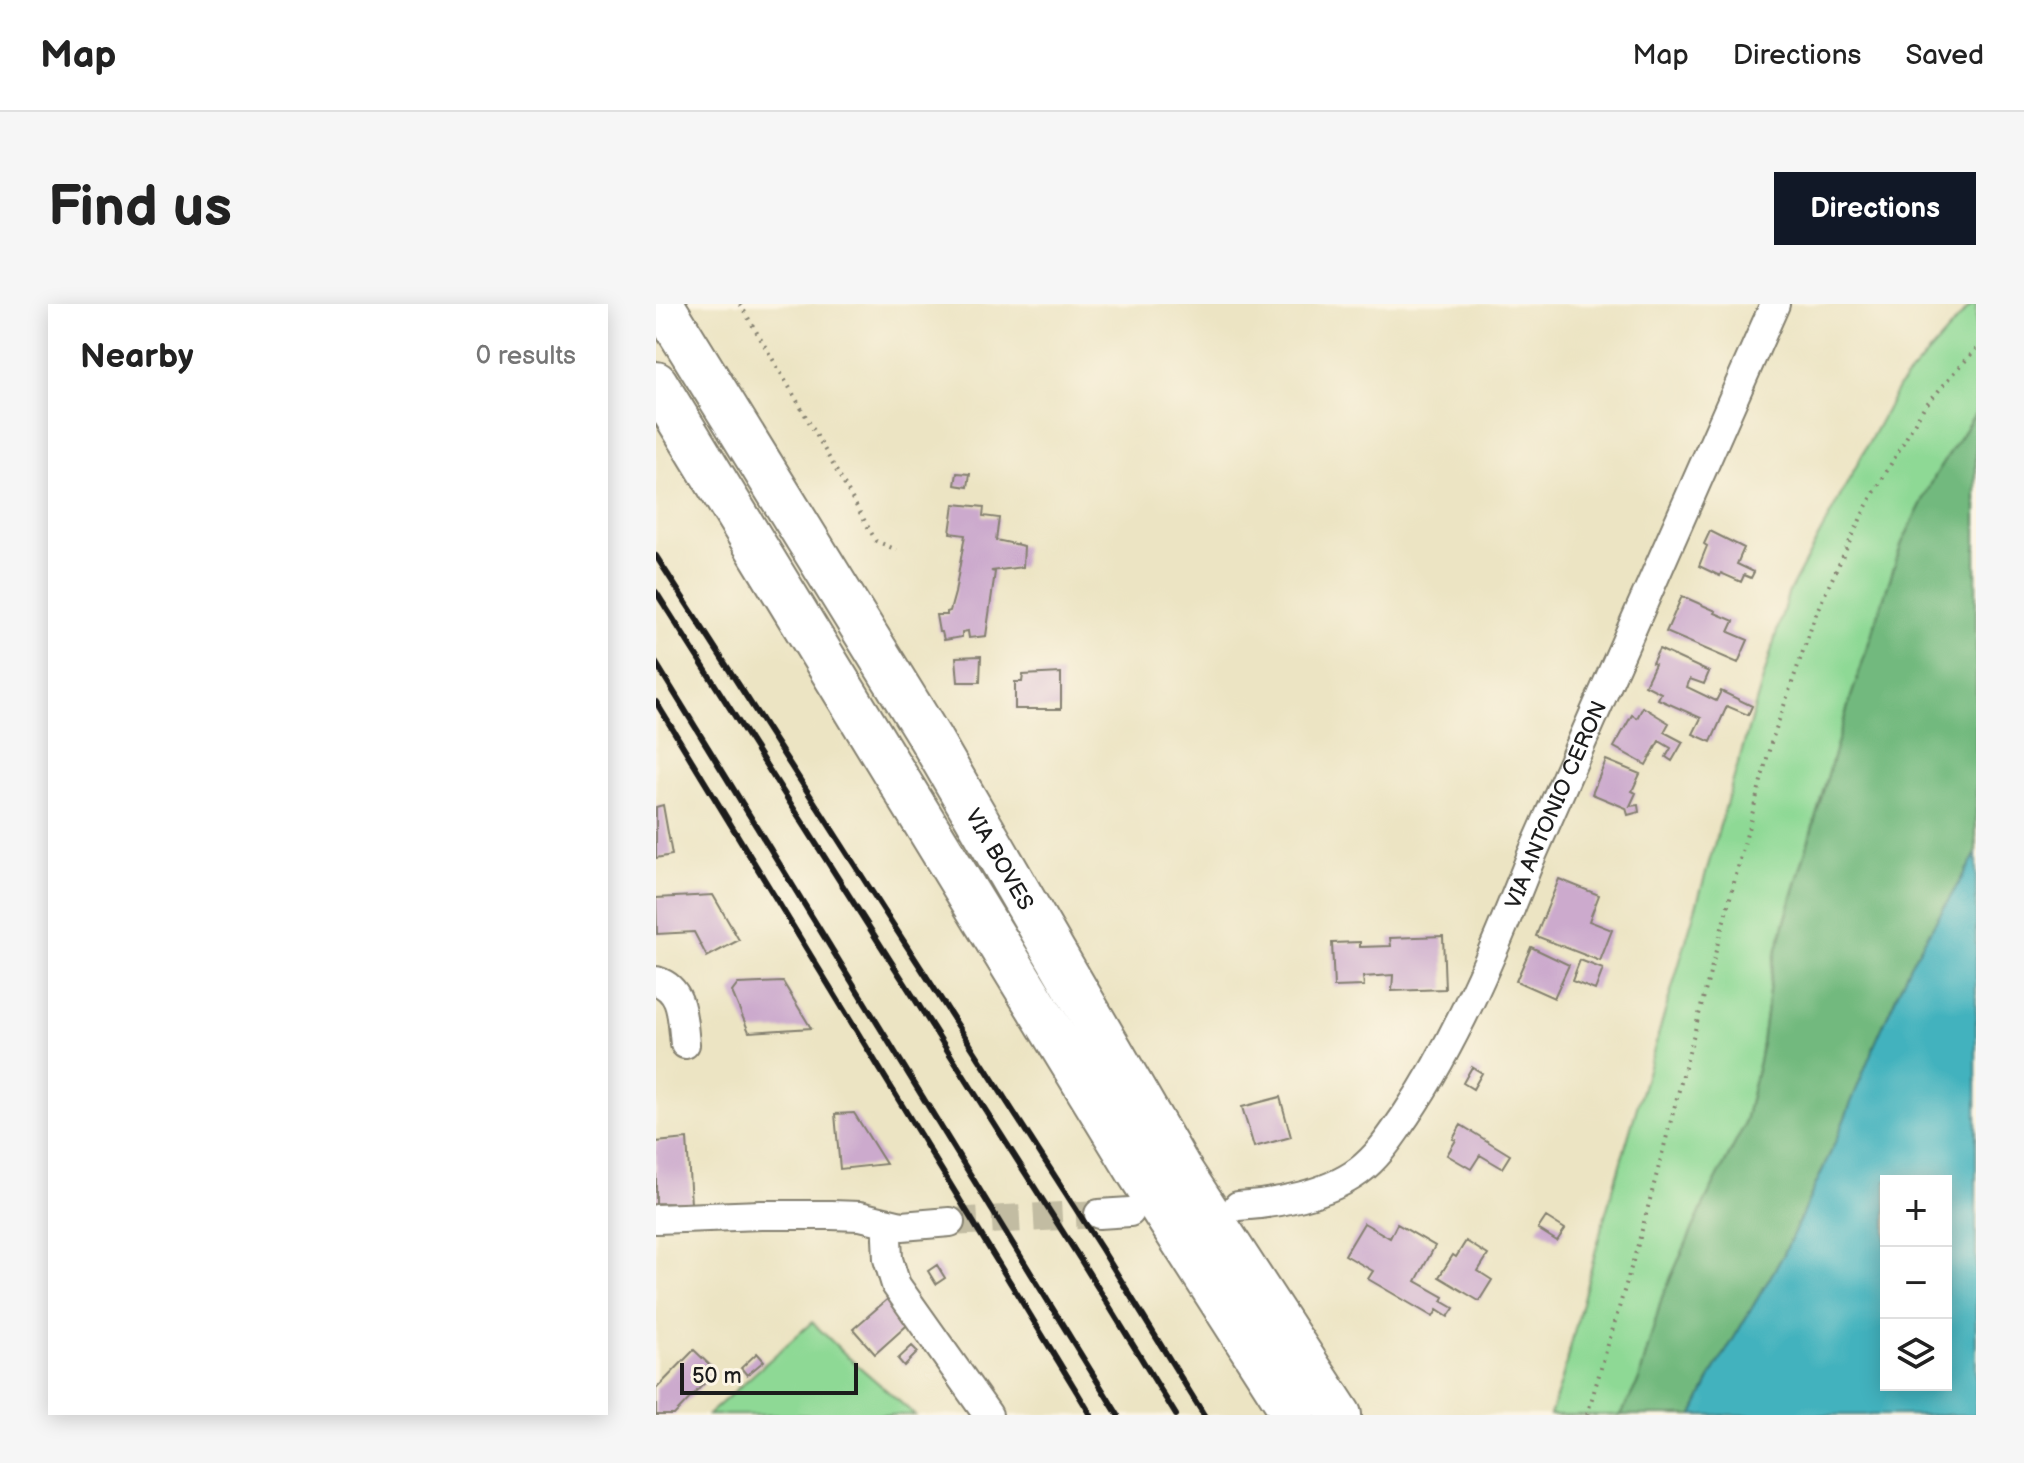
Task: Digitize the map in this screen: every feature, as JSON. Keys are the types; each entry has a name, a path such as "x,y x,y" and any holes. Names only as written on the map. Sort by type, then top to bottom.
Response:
{"highway":[{"name":"VIA BOVES","path":"662,304 930,738 1180,1169 1340,1415"},
{"name":"VIA BOVES","path":"656,383 1138,1172 1294,1415"}],"street":[{"name":"VIA ANTONIO CERON","path":"1238,1206 1266,1205 1297,1198 1358,1172 1378,1154 1423,1089 1453,1034 1507,919 1531,857 1775,304"},
{"path":"656,981 666,984 680,1001 685,1044"},
{"path":"1099,1214 1130,1212"},
{"path":"656,1219 831,1215 860,1216 902,1226 950,1222"},
{"path":"890,1224 888,1259 896,1285 988,1415"}],"path":[{"path":"740,304 876,541 897,550"},
{"path":"1587,1415 1639,1241 1771,743 1817,611 1866,507 1924,407 1976,349"}],"green space":[{"path":"1972,304 1976,304 1976,412 1935,476 1902,543 1849,703 1773,962 1760,1057 1744,1126 1662,1297 1639,1380 1621,1415 1550,1415 1604,1219 1788,594 1899,386"},
{"path":"1976,412 1976,854 1910,965 1784,1254 1712,1375 1693,1415 1621,1415 1639,1380 1662,1297 1744,1126 1760,1057 1773,963 1849,703 1902,543 1935,476"},
{"path":"812,1322 915,1415 708,1415"}],"water":[{"path":"1976,854 1976,1415 1693,1415 1712,1375 1784,1254 1834,1145 1910,965"}],"building":[{"path":"957,473 970,474 968,487 955,485"},
{"path":"954,504 984,507 983,516 999,518 996,540 1024,546 1023,567 991,571 995,572 986,636 969,638 968,631 962,632 962,637 944,640 936,615 947,615 950,611 965,535 950,533"},
{"path":"1710,531 1744,548 1737,564 1754,572 1751,578 1744,575 1741,582 1699,566"},
{"path":"1682,596 1734,621 1729,632 1748,640 1738,663 1666,632"},
{"path":"1659,649 1709,672 1704,684 1690,679 1687,687 1716,701 1721,691 1752,706 1748,715 1727,706 1711,742 1693,734 1701,718 1658,699 1661,693 1645,685"},
{"path":"981,656 980,682 958,682 956,657"},
{"path":"1061,673 1061,709 1015,709 1015,682 1022,682 1023,675"},
{"path":"1643,707 1669,723 1664,732 1683,742 1672,761 1666,757 1671,748 1659,741 1646,765 1614,747 1632,715 1637,718"},
{"path":"1606,760 1640,774 1632,791 1636,793 1630,806 1638,805 1639,812 1628,815 1626,808 1592,794"},
{"path":"663,805 672,855 656,858 656,807"},
{"path":"1559,879 1599,895 1589,921 1612,930 1600,961 1536,936"},
{"path":"713,895 739,940 707,957 694,932 657,934 656,898"},
{"path":"1443,936 1445,989 1392,991 1393,975 1363,977 1364,986 1334,987 1332,943 1360,942 1360,947 1391,946 1390,938"},
{"path":"1531,947 1569,965 1554,998 1516,981"},
{"path":"1580,960 1603,969 1595,990 1572,981"},
{"path":"783,982 811,1028 749,1032 732,992 738,984"},
{"path":"1472,1067 1482,1073 1473,1089 1463,1083"},
{"path":"1280,1097 1291,1137 1254,1147 1242,1107"},
{"path":"854,1113 886,1164 840,1169 835,1114"},
{"path":"1461,1125 1510,1155 1502,1168 1480,1155 1471,1169 1447,1155"},
{"path":"687,1139 691,1204 656,1203 656,1142"},
{"path":"1546,1217 1565,1229 1557,1241 1538,1229"},
{"path":"1364,1223 1390,1238 1397,1224 1435,1246 1416,1281 1444,1297 1442,1301 1454,1308 1448,1317 1437,1310 1433,1317 1368,1279 1373,1271 1345,1255"},
{"path":"1466,1241 1488,1255 1478,1271 1492,1280 1479,1301 1439,1277"},
{"path":"937,1265 945,1278 936,1284 928,1271"},
{"path":"897,1291 915,1318 875,1354 853,1329"},
{"path":"912,1346 918,1352 904,1366 898,1359"},
{"path":"694,1350 716,1371 674,1415 656,1415 656,1389"},
{"path":"757,1353 764,1361 747,1375 741,1368"}],"tunnel":[{"path":"950,1222 1099,1214"}],"railway":[{"path":"656,556 1101,1248 1204,1415"},
{"path":"656,592 1176,1415"},
{"path":"656,663 1118,1415"},
{"path":"656,702 1091,1415"}]}
